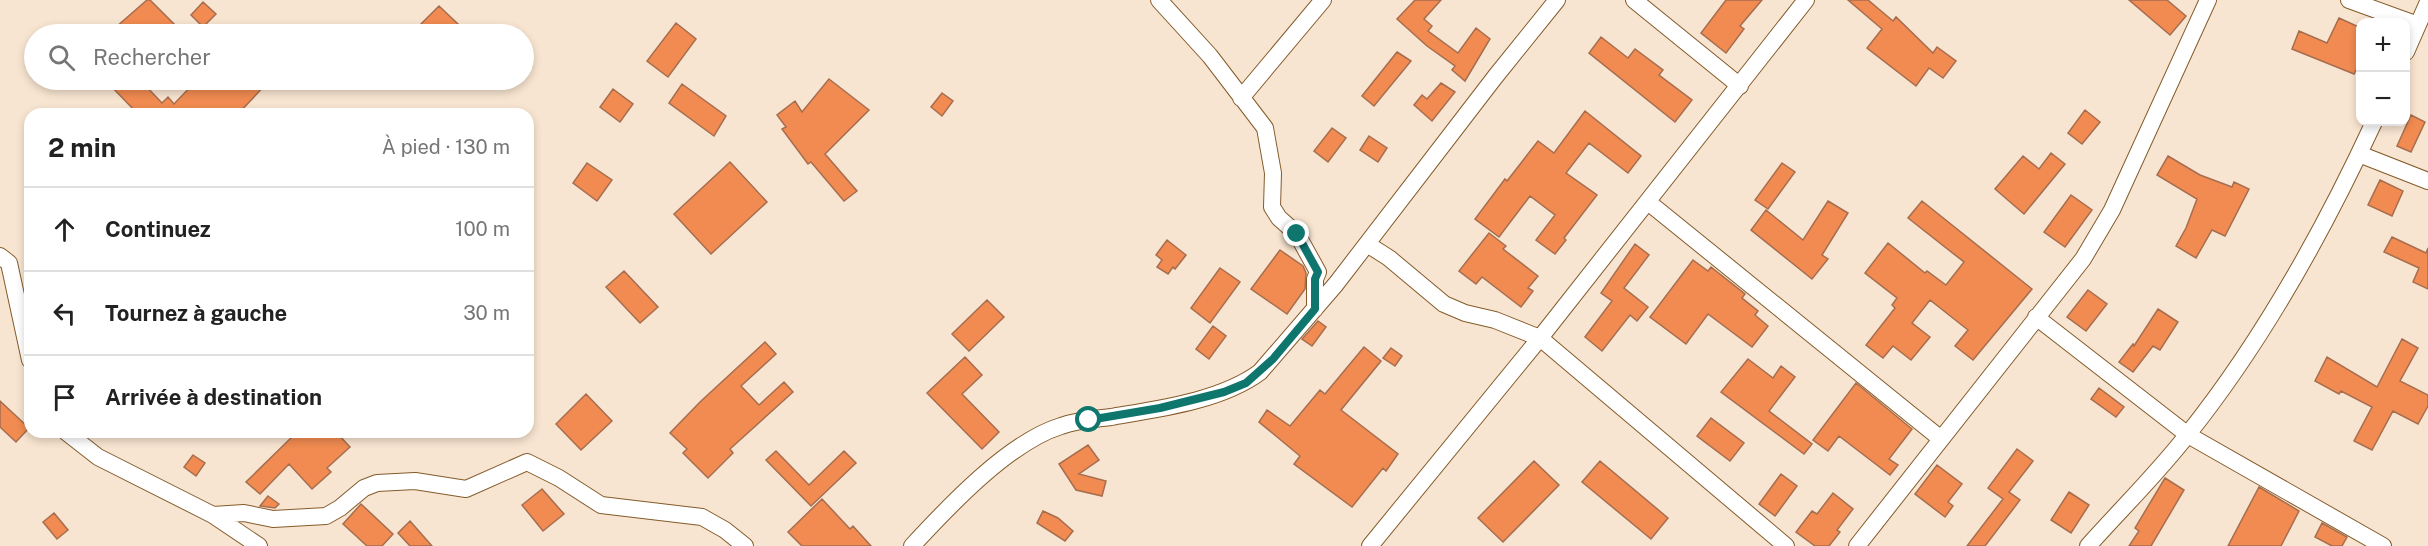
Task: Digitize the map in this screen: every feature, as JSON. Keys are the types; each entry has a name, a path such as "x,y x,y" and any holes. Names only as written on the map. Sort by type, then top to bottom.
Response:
{"street":[{"path":"1159,0 1210,56 1265,128 1273,173 1272,207 1279,218 1297,234 1318,272 1315,279 1315,309"},
{"path":"1241,98 1323,0"},
{"path":"912,546 985,475 1034,439 1063,425 1160,408 1224,392 1246,383 1273,359 1315,309 1557,0"},
{"path":"1634,0 1740,86"},
{"path":"1370,546 1540,338 1806,0"},
{"path":"1857,546 2083,259 2112,210 2208,0"},
{"path":"2349,0 2418,25"},
{"path":"2410,43 2428,2"},
{"path":"2088,546 2188,435 2252,349 2280,302 2372,126"},
{"path":"2359,154 2428,181"},
{"path":"1648,202 1941,439"},
{"path":"1367,244 1389,258 1444,304 1495,320 1540,338 1786,546"},
{"path":"0,256 9,263 24,332"},
{"path":"2036,318 2188,435 2383,546"},
{"path":"74,438 98,457 213,515 259,546"},
{"path":"213,515 244,513 273,519 326,516 340,508 364,488 377,483 415,481 466,489 526,462 559,478 602,505 702,517 725,530 745,546"}],"building":[{"path":"147,0 150,0 174,24 119,24"},
{"path":"1415,0 1441,0 1424,19 1432,26 1428,31 1458,53 1476,28 1490,39 1465,81 1452,70 1455,66 1427,46 1397,19"},
{"path":"1726,0 1762,0 1740,26 1744,29 1726,53 1701,33"},
{"path":"1848,0 1868,0 1893,21 1896,17 1933,53 1937,47 1956,61 1943,78 1929,68 1916,86 1867,48 1882,29"},
{"path":"2129,0 2167,0 2186,16 2170,35"},
{"path":"203,2 216,14 206,24 200,24 191,15"},
{"path":"439,6 458,24 421,24"},
{"path":"2339,18 2356,26 2356,70 2354,74 2292,49 2299,31 2327,43"},
{"path":"676,23 696,39 668,77 647,61"},
{"path":"1601,37 1628,58 1635,49 1663,70 1659,75 1692,100 1675,122 1589,53"},
{"path":"1397,52 1411,61 1374,106 1362,96"},
{"path":"829,79 869,110 825,154 857,191 844,201 811,162 808,164 782,129 786,127 777,115 795,101 802,112"},
{"path":"1441,83 1455,92 1432,121 1414,105 1422,95 1427,99"},
{"path":"682,84 726,116 714,136 669,103"},
{"path":"613,89 633,104 620,122 600,107"},
{"path":"115,90 150,90 162,103 168,97 174,104 187,90 261,90 244,108 132,108"},
{"path":"942,93 953,101 942,116 931,107"},
{"path":"2085,110 2100,122 2082,144 2068,133"},
{"path":"1585,111 1641,156 1628,173 1589,143 1566,173 1597,195 1564,238 1566,240 1555,254 1536,240 1555,215 1530,196 1499,237 1475,219 1538,141 1554,153"},
{"path":"2411,115 2425,122 2411,152 2397,146 2406,126 2410,126"},
{"path":"1332,128 1346,138 1328,162 1314,151"},
{"path":"1369,136 1387,148 1378,162 1360,150"},
{"path":"2051,153 2065,164 2024,214 1995,189 2023,156 2039,169"},
{"path":"2168,156 2200,175 2232,187 2234,182 2249,189 2225,236 2212,230 2196,258 2176,246 2197,199 2157,175"},
{"path":"730,162 767,202 711,254 674,214"},
{"path":"587,163 612,180 597,201 573,183"},
{"path":"1782,163 1795,172 1768,209 1755,200"},
{"path":"2380,180 2403,191 2392,216 2368,205"},
{"path":"2071,195 2092,210 2065,247 2044,232"},
{"path":"1828,201 1848,213 1822,255 1828,259 1812,279 1751,230 1766,210 1803,240"},
{"path":"1922,201 2032,289 1973,360 1955,346 1968,330 1930,300 1912,323 1930,337 1911,360 1893,346 1883,358 1866,345 1895,308 1892,305 1897,298 1865,273 1888,243 1925,273 1927,271 1946,285 1964,262 1908,218"},
{"path":"1489,233 1506,246 1503,249 1538,276 1528,288 1533,291 1521,307 1482,277 1476,284 1459,271"},
{"path":"2392,237 2426,253 2428,248 2428,289 2413,282 2419,268 2384,252"},
{"path":"1167,240 1186,255 1168,274 1157,267 1162,260 1156,255"},
{"path":"1635,244 1649,255 1624,288 1648,307 1637,321 1630,315 1602,351 1585,337 1612,301 1601,293"},
{"path":"1280,250 1303,266 1306,273 1305,289 1287,314 1251,289"},
{"path":"1693,260 1708,271 1711,267 1745,294 1742,298 1758,311 1755,315 1768,326 1752,347 1708,314 1686,344 1650,317"},
{"path":"1220,268 1240,282 1210,323 1191,308"},
{"path":"624,271 658,307 640,323 606,287"},
{"path":"2088,290 2107,304 2086,331 2067,317"},
{"path":"987,300 1004,317 969,351 952,334"},
{"path":"2158,309 2178,322 2160,350 2153,346 2133,372 2119,362 2133,344 2134,346"},
{"path":"1318,321 1326,327 1312,346 1302,339"},
{"path":"1213,326 1226,336 1209,359 1196,349"},
{"path":"2402,339 2418,348 2400,381 2428,395 2428,406 2418,424 2393,411 2372,450 2354,441 2372,407 2341,391 2339,394 2315,381 2327,357 2377,387"},
{"path":"765,342 776,354 741,386 759,405 784,382 793,392 730,449 733,453 708,478 683,453 687,449 670,433"},
{"path":"1364,347 1381,361 1341,410 1398,454 1386,471 1383,468 1352,507 1294,464 1300,456 1259,422 1267,410 1290,426 1320,390 1325,394"},
{"path":"1391,348 1402,356 1395,366 1383,358"},
{"path":"965,357 982,375 962,394 999,432 982,449 927,393"},
{"path":"1748,359 1773,378 1781,366 1795,377 1769,411 1812,444 1804,454 1721,392"},
{"path":"1856,383 1912,429 1889,459 1898,465 1890,475 1839,436 1828,451 1813,440"},
{"path":"2099,388 2124,407 2116,417 2091,399"},
{"path":"586,394 612,421 581,450 556,424"},
{"path":"0,401 24,423 24,433 16,442 0,427"},
{"path":"1711,418 1744,443 1730,461 1697,436"},
{"path":"291,438 342,438 350,447 327,468 331,472 312,489 289,464 260,494 246,482"},
{"path":"1088,445 1099,460 1079,474 1106,481 1102,496 1076,490 1059,464"},
{"path":"2017,449 2033,461 2009,492 2020,500 1985,546 1967,546 2003,499 1988,488"},
{"path":"776,451 809,485 844,451 856,463 811,506 766,460"},
{"path":"193,455 205,463 196,476 184,467"},
{"path":"1534,461 1559,485 1503,542 1478,518"},
{"path":"1600,461 1668,518 1651,539 1582,482"},
{"path":"1937,465 1962,484 1948,502 1953,506 1945,517 1915,494"},
{"path":"1781,474 1797,486 1775,516 1759,504"},
{"path":"2165,478 2184,490 2151,546 2129,546 2139,531 2135,528"},
{"path":"2259,487 2299,511 2281,546 2228,546"},
{"path":"542,489 564,514 543,531 522,505"},
{"path":"2069,492 2089,505 2071,533 2051,520"},
{"path":"1833,493 1853,509 1837,530 1840,532 1829,546 1815,546 1796,532 1812,511 1817,514"},
{"path":"268,496 279,504 275,508 260,506"},
{"path":"822,499 850,529 853,526 871,546 802,546 788,532"},
{"path":"361,504 393,534 382,546 367,546 343,524"},
{"path":"1043,511 1058,518 1073,531 1065,541 1037,523"},
{"path":"54,513 68,530 57,539 43,522"},
{"path":"410,521 432,546 410,546 398,533"},
{"path":"2322,523 2347,537 2342,546 2332,546 2315,537"}],"route":[{"path":"1089,420 1160,408 1224,392 1246,383 1260,372 1315,309 1315,279 1318,272 1297,234"}]}
